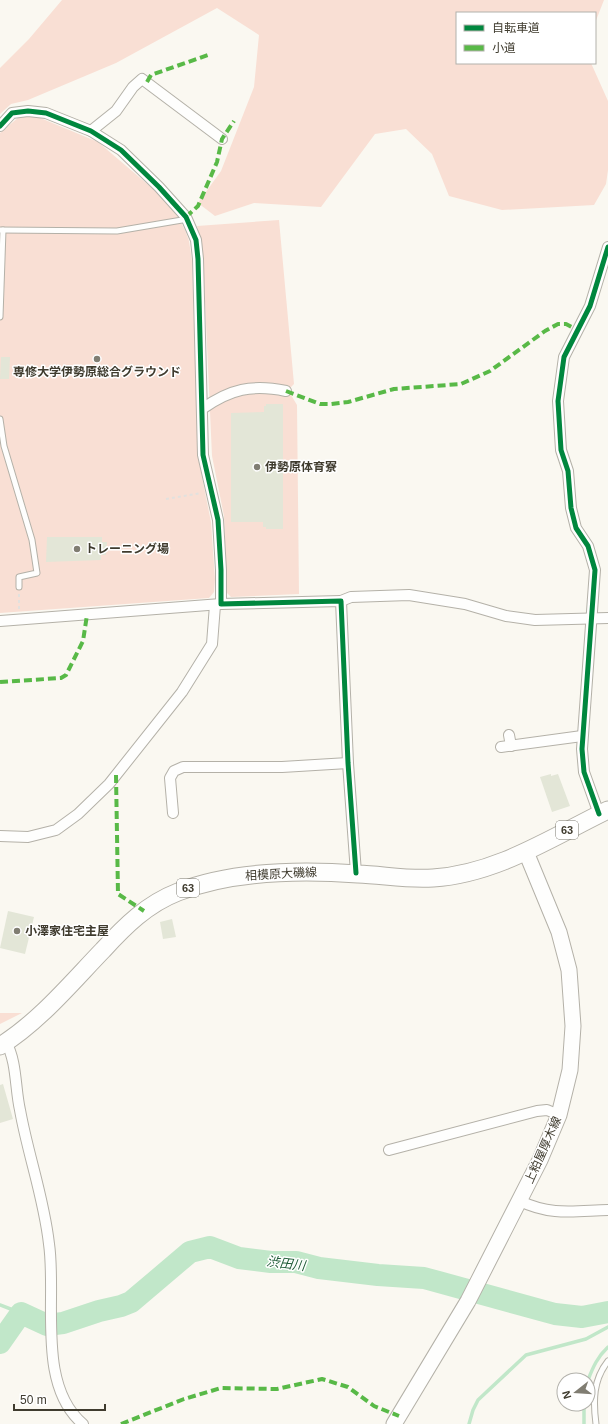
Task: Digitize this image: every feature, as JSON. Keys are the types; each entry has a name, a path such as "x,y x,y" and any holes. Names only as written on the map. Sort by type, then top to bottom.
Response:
{"main road":[{"name":"相模原大磯線","path":"3,1044 55,1000 136,917 176,893 210,881 239,876 324,872 434,878 461,875 491,866 526,852 604,812"},
{"name":"上粕屋厚木線","path":"394,1424 468,1301 520,1201 540,1160 559,1115 570,1070 573,1026 569,970 559,932 526,852"}],"street":[{"path":"91,130 116,111 133,87 142,79 222,139"},
{"path":"0,126 12,113 28,111 46,113 91,130 121,150 159,187 188,220 196,240 198,259 203,455 218,520 221,570 218,605 212,644 182,692 109,784 78,814 56,830 28,837 0,836"},
{"path":"604,812 584,772 582,736 594,570 593,558 588,546 576,528 572,512 568,471 561,450 558,401 564,357 590,306 608,247"},
{"path":"202,409 226,394 250,388 268,388 286,391"},
{"path":"0,621 218,605 341,602 351,597 409,595 465,604 506,616 535,620 608,618"},
{"path":"341,602 348,763 356,874"},
{"path":"509,735 506,746 582,736"},
{"path":"173,813 170,778 174,771 183,767 282,767 348,763"},
{"path":"3,1044 11,1052 19,1108 50,1244 54,1367 66,1402 83,1424"},
{"path":"389,1150 537,1111 546,1110 559,1115"},
{"path":"520,1201 533,1207 553,1212 608,1210"}],"lane":[{"path":"0,317 2,230 117,231 188,220"},
{"path":"0,419 4,446 32,540 37,573 19,577 19,587"},
{"path":"596,1424 594,1398 595,1388 604,1366 608,1361"}],"path":[{"path":"166,499 212,492"},
{"path":"19,587 19,619"}],"shaded area":[{"path":"62,0 604,0 596,20 596,12 456,12 456,64 591,64 608,101 608,170 606,184 594,205 502,210 449,196 432,154 406,129 375,134 321,207 254,203 215,216 198,203 221,171 254,87 259,35 217,8 116,63 28,100 11,104 0,114 0,68 29,39"},
{"name":"専修大学伊勢原総合グラウンド","path":"19,117 38,117 98,142 159,194 178,217 185,230 189,241 192,261 198,457 211,522 215,579 214,592 209,598 0,613 0,133"},
{"name":"専修大学伊勢原総合グラウンド","path":"279,220 294,384 288,390 297,405 299,594 231,597 227,593 224,516 212,456 203,257 197,226"},
{"path":"0,1013 22,1013 0,1024"}],"building":[{"path":"1,357 10,357 9,379 0,379"},
{"name":"伊勢原体育寮","path":"266,404 283,404 283,529 266,529 266,527 263,527 263,522 231,522 231,413 264,412 264,406 266,406"},
{"name":"トレーニング場","path":"47,537 102,537 102,542 107,542 106,555 101,555 101,560 46,562"},
{"path":"551,774 551,776 558,774 570,806 552,812 540,777"},
{"name":"小澤家住宅主屋","path":"8,911 34,917 25,954 0,948"},
{"path":"172,919 176,937 163,939 160,922"},
{"path":"3,1084 13,1119 0,1123 0,1085"}],"waterway":[{"name":"渋田川","path":"0,1343 21,1313 47,1325 63,1323 99,1311 121,1306 131,1302 190,1252 210,1247 239,1258 271,1262 296,1262 319,1268 378,1275 424,1278 555,1314 582,1317 608,1312"},
{"path":"0,1305 21,1313"},
{"path":"469,1424 478,1400 526,1355 586,1339 608,1327"},
{"path":"592,1372 601,1354 608,1347"},
{"path":"584,1412 584,1424"}],"marked path":[{"path":"147,82 151,75 208,55"},
{"path":"186,217 198,206 217,162 222,139 234,121"},
{"path":"286,391 320,404 331,404 348,402 394,389 461,384 490,371 545,331 558,324 566,324 577,330"},
{"path":"0,682 61,678 66,675 83,641 87,615"},
{"path":"116,775 118,894 144,911"},
{"path":"121,1424 184,1399 221,1388 277,1389 322,1379 348,1387 374,1406 399,1416"}],"cycle path":[{"path":"0,126 12,113 28,111 46,113 91,131 121,150 159,187 186,217 196,240 198,259 203,455 218,520 221,570 221,604 341,601 348,763 356,873"},
{"path":"599,814 584,772 582,749 595,570 588,546 576,528 571,508 568,471 561,450 558,401 564,357 590,306 608,247"}],"place":[{"name":"専修大学伊勢原総合グラウンド","path":"97,359"},
{"name":"伊勢原体育寮","path":"257,467"},
{"name":"トレーニング場","path":"77,549"},
{"name":"小澤家住宅主屋","path":"17,931"}]}
